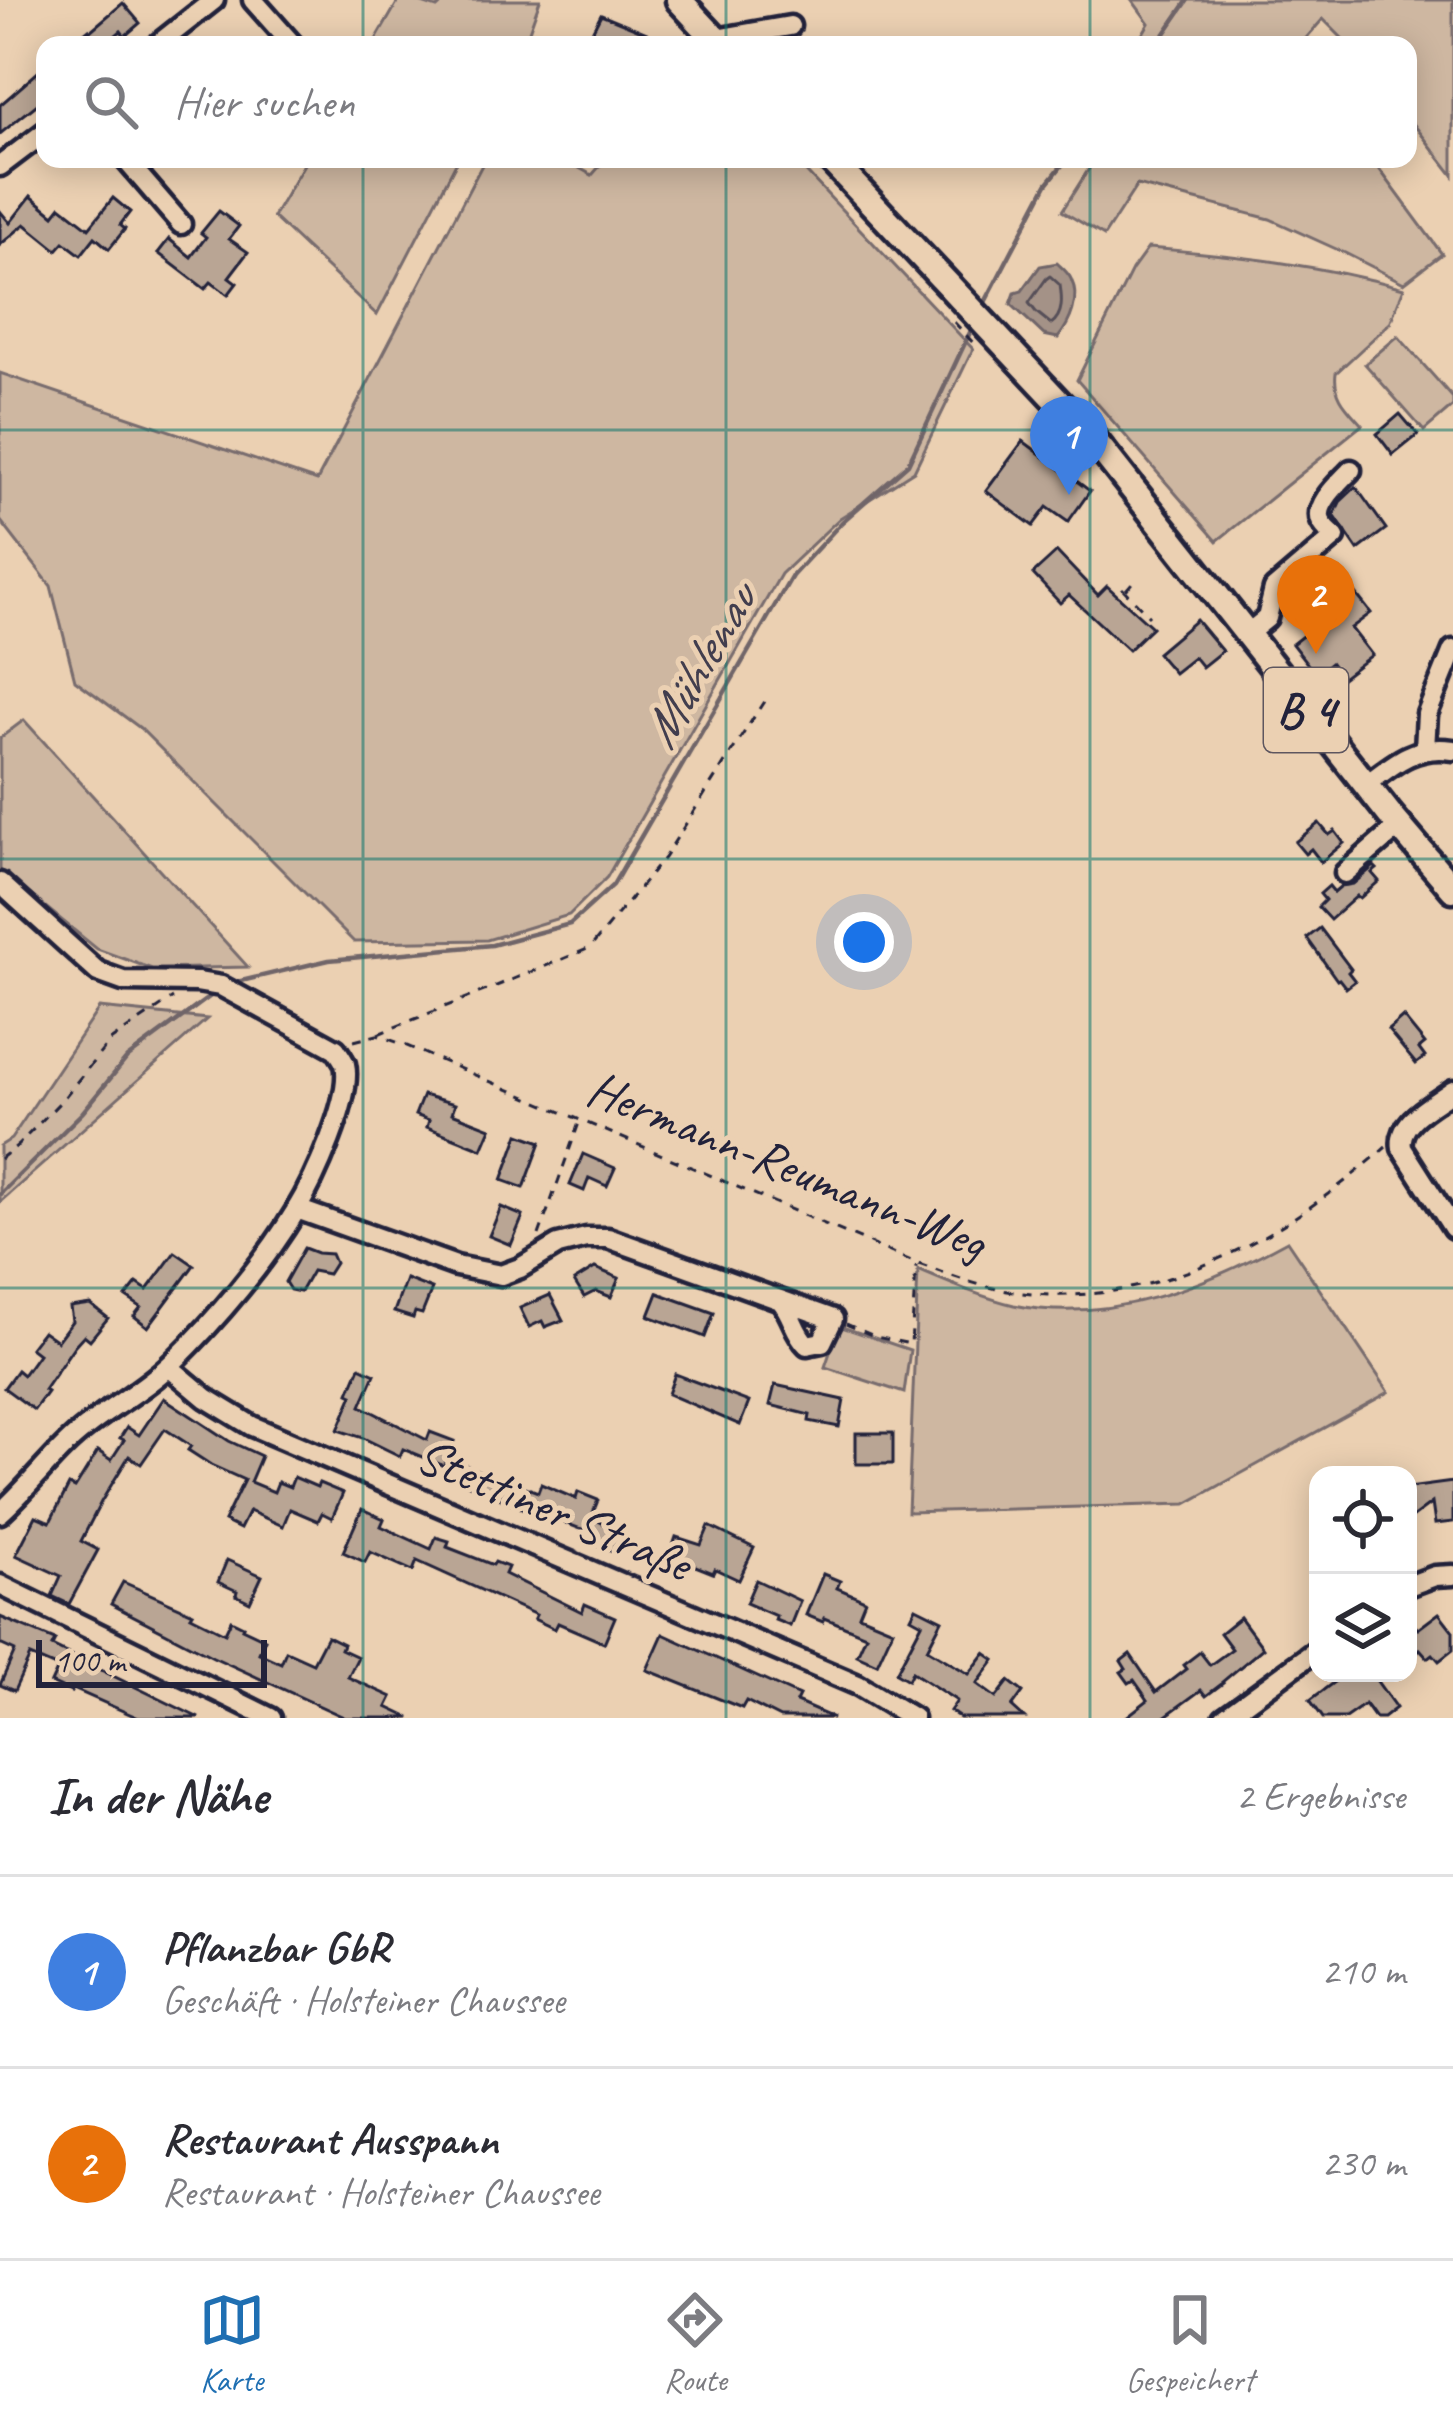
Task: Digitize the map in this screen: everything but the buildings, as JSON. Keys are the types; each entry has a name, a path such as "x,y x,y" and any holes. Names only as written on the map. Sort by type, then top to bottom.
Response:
{"main road":[{"path":"679,0 712,36"},
{"name":"B 4","path":"839,168 962,298 986,340 1106,455 1453,889"}],"street":[{"path":"168,36 214,0"},
{"path":"253,0 285,36"},
{"path":"745,36 790,26"},
{"path":"0,166 36,139"},
{"path":"133,168 182,224"},
{"path":"1246,635 1267,618 1274,589 1334,537 1320,513 1351,470"},
{"path":"1425,749 1427,714 1453,650"},
{"path":"1366,785 1400,759 1425,749 1453,749"},
{"path":"1345,873 1399,826"},
{"path":"0,883 98,972 123,981 221,986 336,1048 346,1078 328,1142 297,1209 206,1328 169,1366 74,1438 0,1513"},
{"path":"1453,1090 1406,1126 1400,1136 1402,1148 1453,1228"},
{"path":"297,1209 456,1266 501,1275 558,1245 608,1238 782,1300 833,1319 822,1342 807,1346 795,1333 793,1316 782,1300"},
{"name":"Stettiner Straße","path":"169,1366 206,1398 252,1426 838,1676 913,1718"},
{"path":"1417,1583 1453,1575"},
{"path":"0,1585 272,1718"},
{"path":"1224,1718 1309,1655"}],"path":[{"path":"957,326 986,340"},
{"path":"1137,577 1124,590 1149,616"},
{"path":"336,1048 590,948 664,858 768,695"},
{"path":"0,1159 63,1099 110,1041 197,982"},
{"name":"Hermann-Reumann-Weg","path":"377,1035 916,1263 1020,1293 1067,1296 1162,1280 1241,1249 1342,1186 1400,1136"},
{"path":"534,1260 580,1120"},
{"path":"833,1319 876,1337 910,1344 916,1263"}],"shaded area":[{"path":"399,0 437,8 446,0 540,0 527,36 378,36"},
{"path":"1132,0 1453,0 1453,175 1417,129 1417,36 1340,36 1323,19 1308,36 1141,36 1149,23"},
{"path":"302,168 453,168 377,315 273,217"},
{"path":"480,168 579,168 592,175 598,168 802,168 973,349 914,471 840,518 781,574 607,877 569,915 487,940 354,942 140,728 75,680 51,586 0,520 0,373 317,481"},
{"path":"1089,168 1379,168 1442,254 1404,283 1270,219 1137,185 1104,236 1062,211"},
{"path":"1148,248 1277,262 1404,288 1390,323 1336,373 1339,395 1362,425 1217,541 1077,380 1132,270"},
{"path":"1398,336 1453,398 1453,406 1424,431 1365,364"},
{"path":"24,720 248,967 152,969 97,949 0,870 0,738"},
{"path":"99,1008 207,1019 0,1202 0,1146 11,1139"},
{"path":"1287,1241 1389,1392 1186,1504 908,1512 918,1270 1014,1305 1085,1310 1190,1286"},
{"path":"839,1326 910,1350 904,1393 825,1367"}],"water":[{"path":"1057,263 1070,277 1075,295 1070,318 1058,338 1044,335 1011,304 1040,266"}],"waterway":[{"name":"Mühlenau","path":"1163,36 1188,0"},
{"name":"Mühlenau","path":"981,310 1060,168"},
{"name":"Mühlenau","path":"237,982 329,960 492,945 570,924 613,885 792,576 842,522 908,464 973,326"},
{"name":"Mühlenau","path":"0,1194 82,1113 127,1058 212,995"}],"place":[{"name":"Pflanzbar GbR","path":"1069,495"},
{"name":"Restaurant Ausspann","path":"1316,654"}]}
